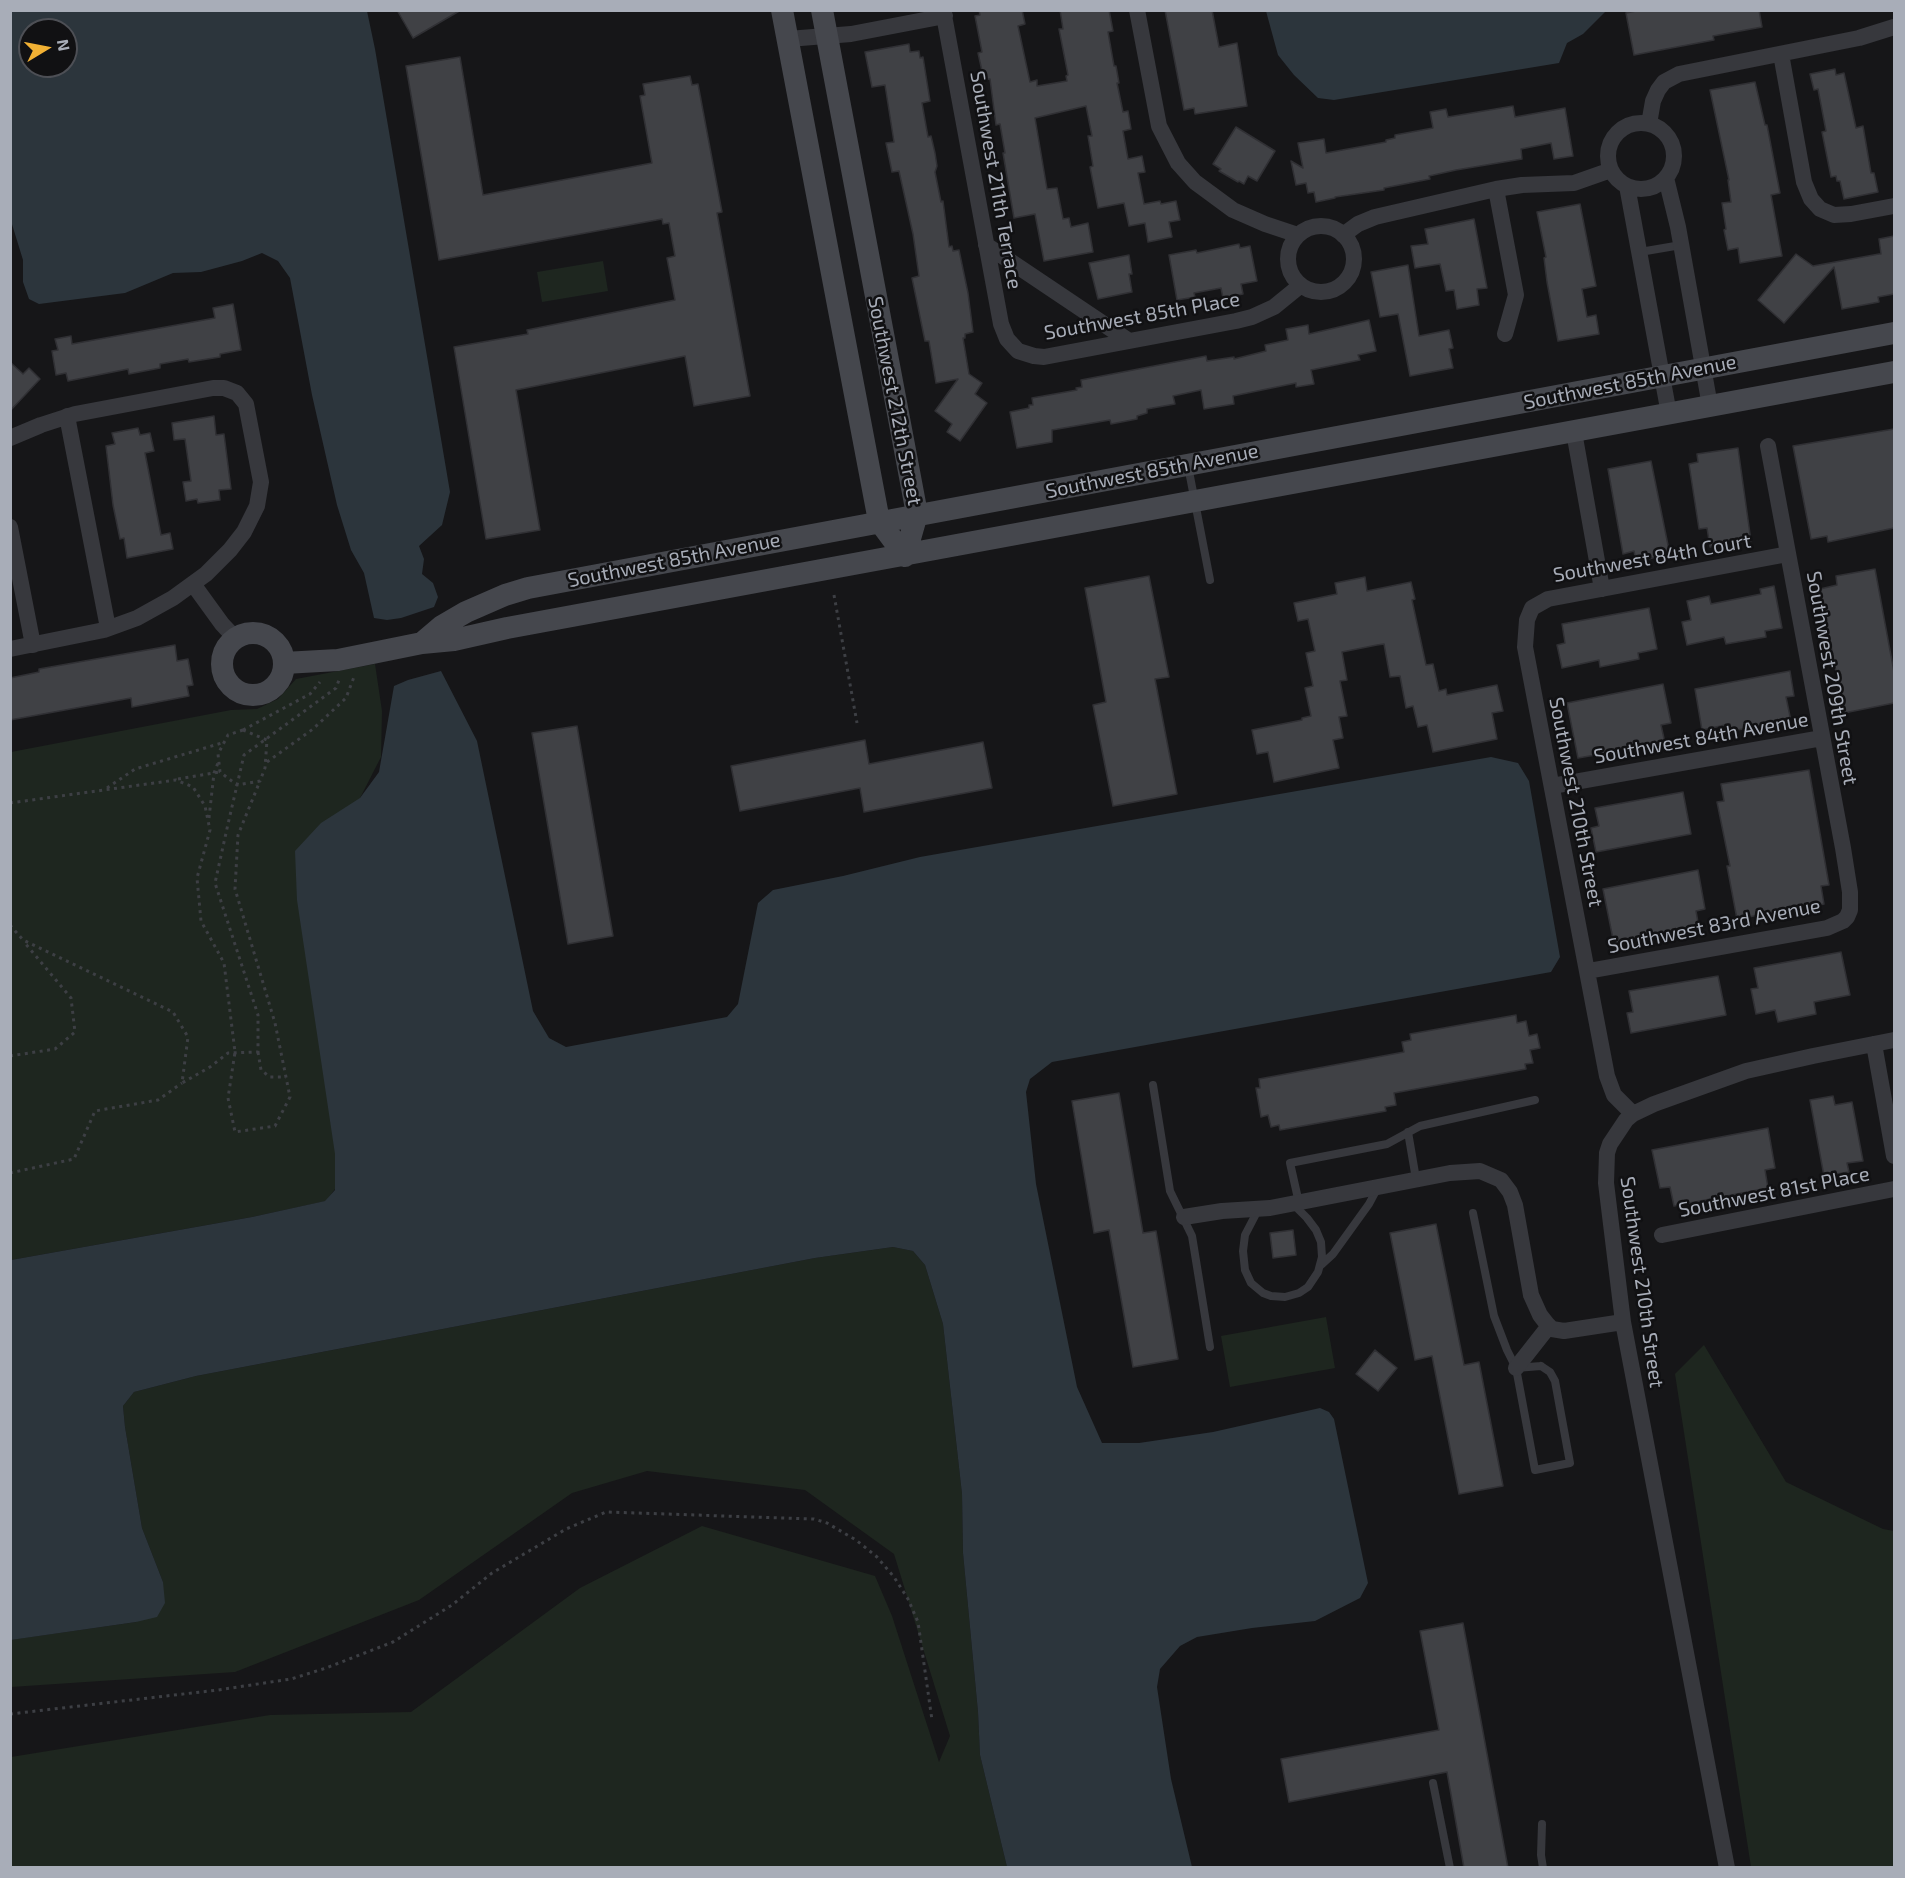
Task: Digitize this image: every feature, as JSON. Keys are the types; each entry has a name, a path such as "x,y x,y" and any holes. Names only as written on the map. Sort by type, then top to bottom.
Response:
{"street":[{"name":"Southwest 212th Street","path":"782,10 879,521 905,556"},
{"name":"Southwest 212th Street","path":"822,10 917,514 905,556"},
{"path":"1137,10 1159,126 1178,163 1195,182 1233,210 1299,235"},
{"path":"788,39 851,34 944,13"},
{"name":"Southwest 211th Terrace","path":"944,13 1003,333 1018,351"},
{"path":"1649,124 1653,100 1658,90 1671,78 1687,71 1859,38 1894,27"},
{"path":"1781,54 1807,190 1820,209 1834,215 1894,206"},
{"path":"1649,124 1658,127 1671,141 1674,160 1666,178 1648,189 1634,189 1615,177 1608,156 1609,148 1616,135 1627,126 1649,124"},
{"path":"1343,235 1367,219 1496,189 1522,185 1574,183 1611,170"},
{"path":"1666,178 1681,245 1710,406"},
{"path":"1627,186 1669,414"},
{"path":"1496,189 1516,295 1505,334"},
{"path":"1312,227 1329,227 1343,235 1352,250 1353,260 1348,277 1342,284 1326,292 1308,290 1300,285 1294,279 1288,261 1292,242 1312,227"},
{"path":"986,245 1129,341"},
{"name":"Southwest 85th Place","path":"1018,351 1044,357 1252,317 1274,307 1300,285"},
{"name":"Southwest 85th Avenue","path":"422,643 442,626 466,612 528,588 1894,333"},
{"name":"Southwest 85th Avenue","path":"284,663 349,658 422,643 454,640 507,628 1894,372"},
{"path":"10,438 67,416 213,388 229,388 245,401 261,475 259,499 254,515 237,541 193,584 148,613 108,628 10,649"},
{"path":"67,416 108,628"},
{"path":"1574,432 1602,589"},
{"name":"Southwest 209th Street","path":"1768,446 1850,892 1850,909 1847,917"},
{"path":"10,527 33,645"},
{"name":"Southwest 84th Court","path":"1529,613 1536,605 1548,598 1788,554"},
{"path":"193,584 236,639"},
{"name":"Southwest 210th Street","path":"1529,613 1525,647 1610,1088 1633,1114 1610,1144 1605,1168 1623,1322 1727,1868"},
{"path":"252,634 267,637 279,648 284,663 280,680 266,692 248,695 240,692 227,679 223,662 230,645 236,639 252,634"},
{"name":"Southwest 84th Avenue","path":"1552,786 1822,738"},
{"name":"Southwest 83rd Avenue","path":"1588,971 1827,928 1847,917"},
{"path":"1633,1114 1682,1093 1746,1071 1894,1040"},
{"path":"1874,1044 1894,1156"},
{"path":"1184,1217 1222,1211 1259,1209 1459,1171 1480,1171 1501,1180 1507,1186 1515,1206 1531,1294 1540,1315 1549,1326 1564,1331 1623,1322"},
{"name":"Southwest 81st Place","path":"1662,1235 1894,1190"},
{"path":"1516,1368 1549,1326"}],"lane":[{"path":"1640,252 1681,245"},
{"path":"1187,464 1210,580"},
{"path":"1153,1085 1170,1191 1192,1236 1210,1347"},
{"path":"1259,1209 1245,1234 1243,1251 1248,1277 1257,1289 1271,1296 1285,1297 1299,1293 1315,1278 1321,1265 1322,1249 1318,1235 1295,1203 1290,1163 1387,1144 1420,1126 1535,1100"},
{"path":"1408,1132 1416,1179"},
{"path":"1321,1265 1333,1254 1369,1204 1378,1186"},
{"path":"1473,1213 1494,1316 1516,1368 1535,1470 1570,1463 1557,1391 1550,1372 1541,1366 1516,1368"},
{"path":"1433,1783 1450,1868"},
{"path":"1542,1824 1543,1868"}],"path":[{"path":"834,595 857,723"},
{"path":"237,786 220,772 218,754 228,735 278,713 309,694 349,658"},
{"path":"286,1077 270,1077 261,1070 258,1052 258,1015 215,883 244,755 336,688 349,658"},
{"path":"266,763 313,729 346,698 349,658"},
{"path":"243,730 267,740"},
{"path":"10,803 176,780 194,788 205,806 210,830 197,878 201,921 224,963 235,1053 228,1098 235,1132 275,1126 290,1097 275,1023 235,889 238,836 266,763 267,740"},
{"path":"105,789 135,769 225,742"},
{"path":"208,821 214,773 219,762"},
{"path":"169,781 220,772"},
{"path":"237,786 260,781"},
{"path":"10,925 71,998 75,1032 56,1049 10,1056"},
{"path":"23,940 173,1012 188,1037 182,1083"},
{"path":"10,1173 74,1158 94,1112 158,1100 228,1053 258,1052"},
{"path":"10,1714 218,1690 291,1679 326,1668 409,1633 452,1605 492,1573 566,1529 606,1512 814,1520 827,1523 856,1540 877,1557 894,1577 915,1614 932,1720"}],"shaded area":[{"path":"10,11 367,11 450,492 442,525 419,546 424,559 422,574 433,583 438,597 434,607 401,618 387,620 374,618 364,573 351,550 337,505 312,395 290,278 278,261 262,253 201,272 173,273 125,293 39,304 29,299 23,282 23,260 11,221"},
{"path":"1266,11 1606,11 1583,34 1567,43 1559,63 1334,100 1318,98 1294,75 1278,55"},
{"path":"603,261 608,291 542,302 537,272"},
{"path":"375,664 382,711 381,757 360,798 335,1154 335,1189 326,1201 252,1217 11,1260 11,752 231,710 257,709 278,699 296,679"},
{"path":"441,671 477,741 533,1011 549,1038 566,1047 727,1017 738,1004 758,903 773,890 920,857 1491,757 1518,763 1529,781 1560,957 1551,972 1052,1062 1030,1079 1026,1092 1036,1184 1077,1387 1102,1443 1139,1443 1213,1432 1320,1408 1329,1412 1334,1419 1368,1583 1360,1598 1315,1621 1197,1637 1180,1646 1160,1669 1157,1687 1171,1779 1192,1867 1007,1867 980,1755 963,1553 962,1494 943,1324 925,1265 913,1251 893,1247 815,1258 196,1376 134,1392 123,1406 125,1427 142,1528 163,1582 165,1603 157,1617 11,1640 11,1260 252,1217 325,1201 335,1190 335,1154 297,900 295,851 321,823 360,798 379,772 394,686"},
{"path":"893,1247 913,1251 925,1265 943,1324 962,1494 963,1553 980,1755 1007,1867 11,1867 11,1757 270,1715 411,1712 580,1588 702,1526 875,1576 892,1616 939,1762 950,1736 894,1554 805,1490 647,1471 572,1493 419,1600 235,1672 11,1687 10,1640 136,1622 163,1582 142,1528 125,1427 123,1406 134,1392 196,1376 815,1258"},
{"path":"1326,1317 1335,1368 1230,1387 1221,1336"},
{"path":"1704,1345 1786,1482 1883,1529 1894,1531 1894,1867 1751,1867 1675,1374"}],"building":[{"path":"397,10 461,10 413,38"},
{"path":"979,10 1022,10 1025,24 1018,26 1030,82 1037,80 1037,86 1067,81 1066,76 1068,75 1059,29 1063,29 1060,10 1109,10 1113,31 1108,32 1119,83 1117,83 1123,112 1128,111 1131,129 1123,131 1128,159 1142,156 1145,172 1138,173 1144,204 1176,201 1180,220 1169,222 1172,237 1148,242 1145,223 1129,226 1124,203 1098,208 1090,167 1093,166 1088,136 1092,136 1086,106 1035,118 1047,189 1057,188 1063,219 1069,218 1071,227 1088,223 1093,252 1044,261 1035,214 1014,218 1000,124 996,125 990,79 984,80 978,53 982,52 975,16 980,15"},
{"path":"1165,10 1212,10 1219,47 1237,43 1247,106 1195,114 1194,108 1184,110"},
{"path":"1641,10 1759,10 1762,27 1713,36 1714,40 1634,55 1626,13"},
{"path":"909,44 910,52 919,51 920,58 923,57 930,101 922,103 928,137 931,136 935,153 937,166 935,172 941,202 943,201 949,247 952,246 953,251 959,250 968,293 973,332 965,334 963,338 969,374 982,383 975,394 987,403 960,441 947,432 952,424 935,411 958,379 936,383 929,341 925,341 912,278 919,276 913,234 899,171 892,172 886,143 894,142 885,85 872,87 865,52"},
{"path":"460,57 483,195 652,163 640,96 645,95 643,84 690,76 692,85 698,84 722,212 717,213 750,396 694,406 685,356 516,390 540,530 486,539 454,347 528,334 527,330 675,300 667,258 675,256 669,223 663,224 662,219 439,260 406,66"},
{"path":"1835,69 1836,75 1844,73 1856,128 1863,126 1871,173 1874,173 1878,192 1844,199 1840,181 1837,181 1836,176 1831,177 1822,132 1826,131 1818,89 1814,90 1810,74"},
{"path":"1755,82 1765,125 1767,125 1780,193 1771,195 1782,256 1740,263 1738,248 1728,250 1724,230 1726,229 1722,203 1731,202 1729,180 1710,90"},
{"path":"1513,106 1515,117 1565,108 1573,156 1554,159 1551,143 1521,149 1522,159 1456,170 1429,176 1430,179 1384,188 1384,190 1316,202 1314,192 1308,193 1306,183 1296,185 1291,161 1303,168 1298,143 1324,139 1326,153 1386,142 1386,140 1395,138 1395,135 1433,128 1430,112 1446,109 1448,117"},
{"path":"1236,127 1275,151 1257,181 1248,176 1244,184 1238,182 1219,171 1221,169 1213,164"},
{"path":"1580,204 1596,286 1582,289 1587,317 1596,315 1599,334 1558,341 1537,212"},
{"path":"1474,219 1487,288 1477,289 1479,305 1457,309 1454,290 1446,291 1440,264 1415,268 1411,246 1428,244 1425,229"},
{"path":"1894,236 1894,294 1878,297 1879,302 1842,309 1834,267 1784,323 1758,300 1796,254 1813,266 1881,254 1879,239"},
{"path":"1239,244 1240,248 1250,246 1257,281 1241,284 1243,294 1223,298 1221,288 1194,293 1195,297 1177,300 1169,255 1196,250 1197,253"},
{"path":"1129,255 1132,292 1098,299 1089,263"},
{"path":"1408,265 1419,336 1449,330 1453,348 1449,349 1453,368 1410,376 1398,314 1380,317 1371,272"},
{"path":"233,304 241,350 220,354 220,357 160,364 160,368 129,374 128,369 68,381 66,373 56,375 52,351 58,350 55,339 71,336 72,344 215,318 213,308"},
{"path":"1369,320 1376,351 1358,355 1360,360 1311,370 1314,384 1296,387 1296,383 1233,396 1234,404 1204,409 1201,390 1173,396 1175,404 1147,409 1147,413 1137,416 1137,419 1111,424 1110,420 1052,430 1052,442 1017,448 1010,412 1029,408 1029,405 1033,405 1032,398 1077,390 1076,388 1082,387 1081,380 1206,356 1207,361 1234,357 1234,359 1266,351 1265,345 1288,340 1286,329 1308,325 1309,334"},
{"path":"10,362 23,374 29,368 40,379 10,411"},
{"path":"214,416 216,435 224,434 231,489 219,490 220,500 198,503 197,499 186,501 183,482 191,481 185,439 174,440 172,423"},
{"path":"138,428 140,435 150,433 154,451 145,453 161,535 170,533 173,549 127,558 124,538 120,539 113,505 106,446 115,444 112,433"},
{"path":"1894,429 1894,528 1828,542 1827,536 1811,539 1793,446"},
{"path":"1738,448 1751,541 1710,547 1707,528 1699,529 1689,464 1698,462 1697,454"},
{"path":"1651,461 1670,555 1636,561 1634,551 1623,554 1608,469"},
{"path":"1875,569 1894,672 1894,703 1844,713 1820,589 1837,585 1836,576"},
{"path":"1149,576 1169,677 1155,679 1177,794 1113,806 1093,705 1106,702 1085,588"},
{"path":"1365,577 1367,591 1411,582 1415,599 1412,600 1426,665 1433,664 1439,691 1446,689 1447,695 1497,685 1503,711 1492,713 1497,739 1433,752 1427,725 1418,727 1413,706 1406,708 1400,676 1390,677 1384,644 1377,645 1342,652 1347,680 1340,681 1347,716 1339,717 1343,738 1333,740 1339,768 1274,782 1268,752 1257,754 1252,730 1302,720 1302,718 1311,716 1305,688 1313,686 1306,653 1315,651 1308,619 1298,621 1294,603 1337,594 1335,583"},
{"path":"1774,586 1782,628 1765,631 1766,637 1726,644 1724,637 1687,645 1682,622 1691,620 1687,601 1709,596 1711,604 1761,594 1760,589"},
{"path":"1649,608 1657,649 1638,653 1639,659 1600,667 1599,660 1562,668 1557,645 1565,643 1562,624"},
{"path":"175,645 177,661 188,659 193,685 187,686 189,696 132,707 131,698 10,720 10,678 39,672 39,669"},
{"path":"1790,671 1794,696 1786,697 1791,721 1731,731 1730,724 1702,730 1695,689"},
{"path":"1663,684 1671,723 1661,725 1665,743 1578,758 1567,703"},
{"path":"577,726 613,936 568,944 532,733"},
{"path":"865,740 869,764 983,742 992,788 864,812 860,788 740,811 731,766"},
{"path":"1809,770 1829,885 1821,886 1824,904 1766,916 1765,914 1737,919 1727,866 1730,866 1717,802 1724,801 1721,784"},
{"path":"1683,792 1691,834 1596,852 1591,828 1599,826 1595,808"},
{"path":"1698,870 1705,909 1696,911 1699,928 1614,944 1603,889"},
{"path":"1841,952 1850,995 1814,1002 1816,1014 1778,1022 1775,1010 1756,1014 1751,989 1758,988 1754,968"},
{"path":"1718,976 1726,1015 1631,1033 1627,1013 1633,1012 1629,991"},
{"path":"1516,1015 1517,1023 1526,1021 1529,1036 1537,1034 1540,1048 1530,1050 1533,1063 1525,1064 1526,1069 1394,1093 1396,1105 1385,1107 1386,1111 1280,1130 1279,1125 1271,1127 1268,1115 1261,1117 1256,1088 1260,1088 1259,1079 1404,1052 1402,1042 1411,1040 1410,1034"},
{"path":"1119,1093 1143,1233 1156,1231 1178,1359 1133,1367 1109,1230 1094,1233 1072,1101"},
{"path":"1833,1096 1835,1105 1852,1102 1863,1161 1847,1163 1849,1172 1824,1176 1810,1100"},
{"path":"1768,1128 1775,1168 1765,1170 1768,1188 1674,1206 1670,1187 1660,1188 1652,1150"},
{"path":"1436,1224 1464,1365 1479,1362 1503,1486 1459,1494 1432,1356 1415,1360 1390,1233"},
{"path":"1293,1230 1296,1255 1273,1258 1270,1233"},
{"path":"1375,1350 1397,1368 1378,1391 1356,1374"},
{"path":"1463,1623 1508,1868 1464,1868 1447,1772 1289,1802 1281,1759 1439,1730 1420,1631"}]}
